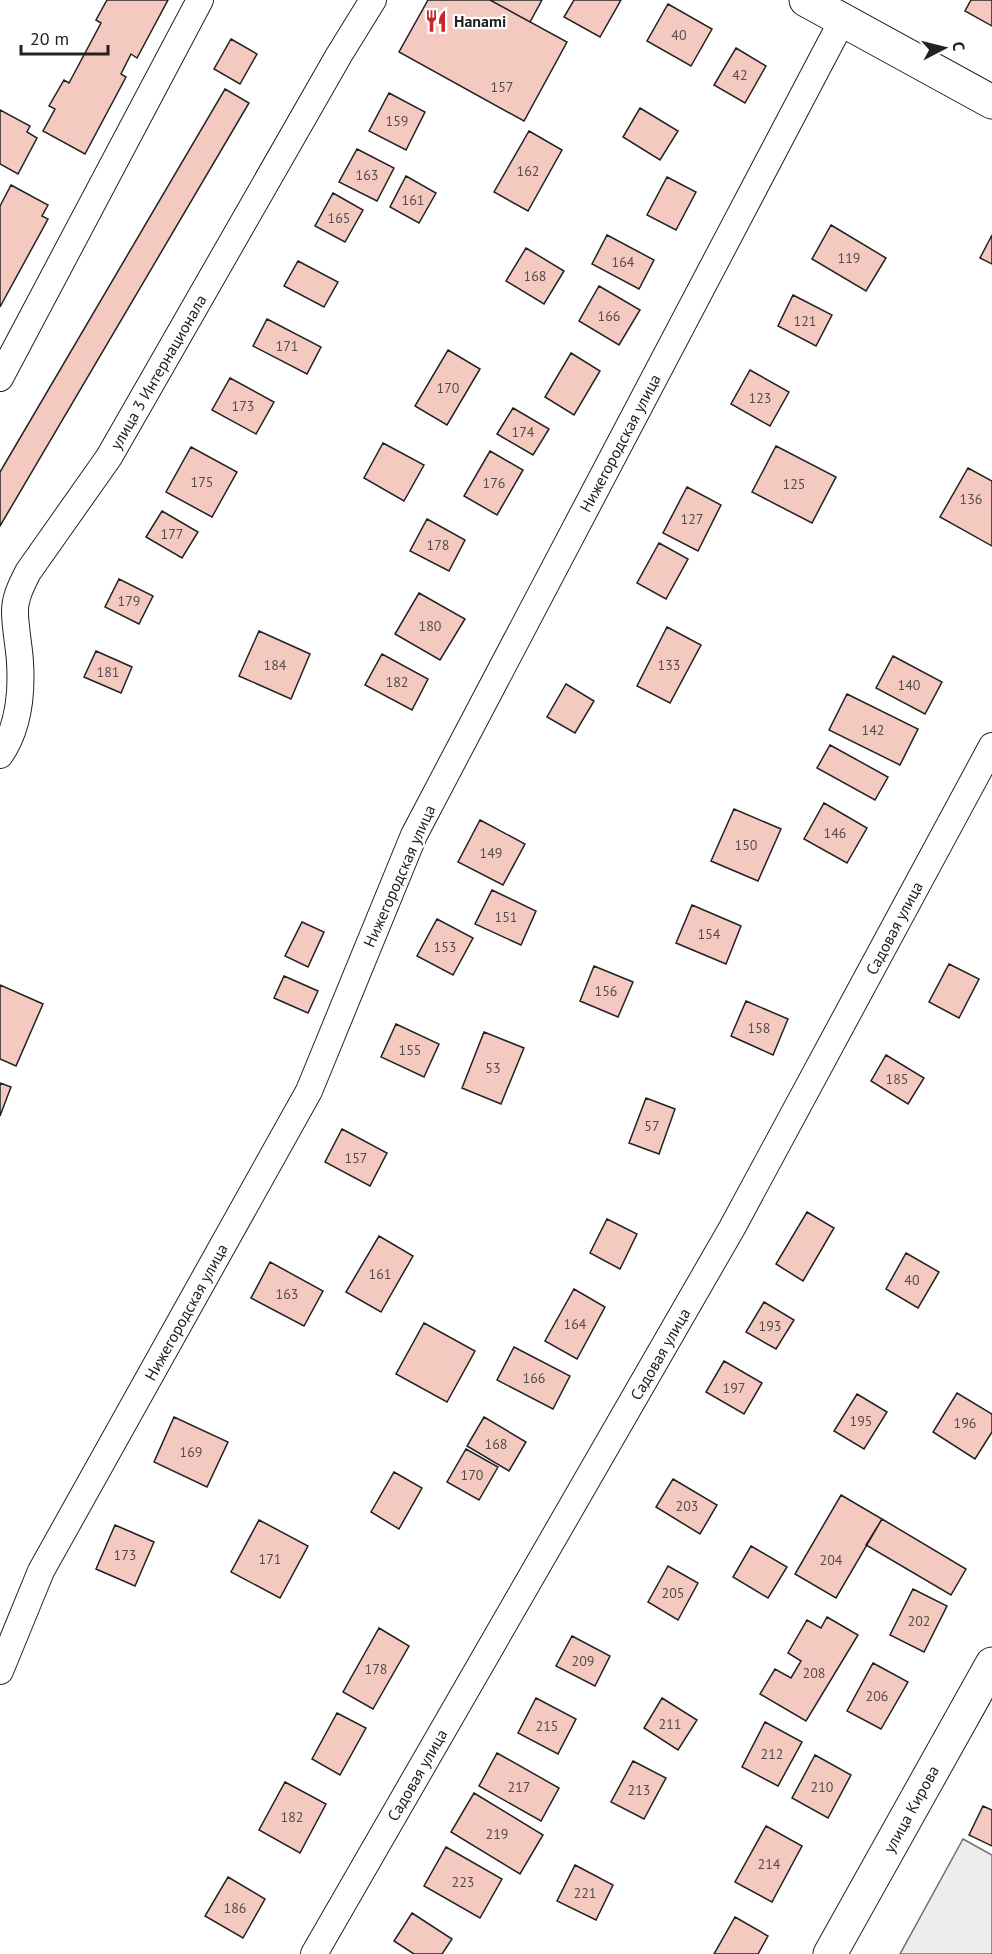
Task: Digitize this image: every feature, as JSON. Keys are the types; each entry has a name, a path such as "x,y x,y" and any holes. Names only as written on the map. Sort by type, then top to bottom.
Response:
{"main road":[{"path":"806,0 992,102"},
{"name":"улица Кирова","path":"830,1954 992,1664"}],"street":[{"path":"0,378 200,0"},
{"name":"улица 3 Интернационала","path":"0,755 9,742 19,706 20,663 15,611 18,591 28,572 109,458 339,55 373,0"},
{"name":"Нижегородская улица","path":"0,1671 41,1571 309,1091 414,835 842,21"},
{"name":"Садовая улица","path":"314,1954 732,1227 992,746"}],"shaded area":[{"path":"963,1839 992,1855 992,1954 900,1954"}],"building":[{"path":"107,0 168,0 137,58 131,54 121,74 126,77 85,154 43,131 55,109 49,106 64,80 69,83 101,23 96,20"},
{"path":"428,0 490,0 567,42 524,121 399,52"},
{"path":"490,0 542,0 530,22"},
{"path":"574,0 621,0 600,37 564,17"},
{"path":"971,0 992,0 992,26 965,11"},
{"path":"668,4 712,29 691,66 647,41"},
{"path":"231,39 257,54 240,84 214,69"},
{"path":"736,48 766,66 745,103 714,85"},
{"path":"225,89 249,103 0,526 0,472"},
{"path":"389,93 425,112 406,150 369,131"},
{"path":"640,108 678,131 660,160 623,137"},
{"path":"0,110 30,126 27,132 37,138 18,174 0,164"},
{"path":"529,131 562,150 528,211 494,192"},
{"path":"357,149 394,168 377,201 339,182"},
{"path":"406,176 436,193 419,223 390,207"},
{"path":"667,177 696,192 676,230 647,215"},
{"path":"11,185 48,205 42,216 48,219 0,307 0,206"},
{"path":"333,193 363,210 345,242 315,226"},
{"path":"831,225 886,258 866,291 812,259"},
{"path":"607,235 654,260 639,289 592,264"},
{"path":"992,235 992,264 980,258"},
{"path":"526,248 564,271 544,304 506,281"},
{"path":"298,261 338,282 324,307 284,286"},
{"path":"599,286 640,310 619,345 579,321"},
{"path":"793,295 832,315 816,346 778,326"},
{"path":"267,319 321,347 307,374 253,346"},
{"path":"448,350 480,369 447,425 415,406"},
{"path":"571,353 600,371 574,415 545,397"},
{"path":"750,370 789,392 770,426 731,404"},
{"path":"230,378 274,402 256,434 212,410"},
{"path":"513,408 549,429 533,455 497,434"},
{"path":"383,443 424,465 404,501 364,478"},
{"path":"776,446 836,477 812,523 752,492"},
{"path":"191,447 237,472 212,517 166,492"},
{"path":"490,451 523,470 497,515 464,496"},
{"path":"968,468 992,481 992,546 940,517"},
{"path":"687,487 721,505 698,551 663,533"},
{"path":"162,511 198,532 182,558 146,537"},
{"path":"427,519 465,540 449,571 410,551"},
{"path":"659,543 688,559 666,599 637,583"},
{"path":"119,579 153,596 139,624 105,607"},
{"path":"419,593 465,619 440,660 395,634"},
{"path":"667,627 701,645 670,703 637,686"},
{"path":"259,631 310,654 291,699 239,676"},
{"path":"96,651 132,667 121,693 84,677"},
{"path":"382,654 428,679 412,710 365,685"},
{"path":"893,656 942,682 925,714 876,688"},
{"path":"566,684 594,701 575,733 547,717"},
{"path":"847,694 918,729 900,765 829,730"},
{"path":"830,745 888,777 875,800 817,768"},
{"path":"824,803 867,828 847,863 804,839"},
{"path":"734,809 781,829 758,881 711,861"},
{"path":"480,820 525,844 503,885 458,862"},
{"path":"492,890 536,911 521,945 475,924"},
{"path":"692,905 741,926 726,964 676,943"},
{"path":"437,919 473,938 453,975 417,956"},
{"path":"302,922 324,932 308,967 285,956"},
{"path":"949,964 979,979 959,1018 929,1002"},
{"path":"594,966 633,982 618,1017 580,1001"},
{"path":"284,976 318,991 308,1013 274,998"},
{"path":"0,985 43,1004 16,1066 0,1059"},
{"path":"746,1001 788,1019 773,1055 731,1036"},
{"path":"396,1024 439,1044 424,1077 381,1057"},
{"path":"484,1032 524,1048 501,1104 462,1088"},
{"path":"886,1055 924,1078 908,1104 871,1081"},
{"path":"0,1083 11,1087 0,1116"},
{"path":"646,1098 675,1109 659,1154 629,1143"},
{"path":"342,1129 387,1153 370,1186 325,1162"},
{"path":"807,1212 834,1228 803,1281 776,1264"},
{"path":"607,1219 637,1234 620,1269 590,1253"},
{"path":"379,1236 413,1256 381,1312 346,1292"},
{"path":"906,1253 939,1272 918,1308 886,1289"},
{"path":"270,1262 323,1291 304,1326 251,1298"},
{"path":"574,1289 605,1307 577,1359 545,1341"},
{"path":"764,1302 794,1320 776,1349 746,1332"},
{"path":"424,1323 475,1351 447,1402 396,1374"},
{"path":"514,1347 570,1376 553,1409 497,1380"},
{"path":"724,1361 762,1383 744,1414 706,1392"},
{"path":"957,1393 992,1414 992,1432 975,1459 933,1432"},
{"path":"857,1394 887,1412 864,1449 834,1431"},
{"path":"174,1417 228,1442 207,1487 154,1462"},
{"path":"484,1417 526,1442 509,1471 467,1446"},
{"path":"466,1449 498,1467 479,1500 447,1482"},
{"path":"394,1472 422,1488 399,1529 371,1512"},
{"path":"673,1479 717,1505 700,1534 656,1507"},
{"path":"841,1495 882,1519 836,1598 795,1574"},
{"path":"882,1519 966,1569 951,1595 866,1545"},
{"path":"259,1520 308,1546 280,1598 231,1572"},
{"path":"115,1525 154,1542 135,1586 96,1569"},
{"path":"751,1546 787,1567 768,1598 733,1577"},
{"path":"668,1566 698,1583 678,1620 648,1602"},
{"path":"913,1589 947,1606 924,1652 890,1635"},
{"path":"827,1617 858,1635 806,1721 760,1694 775,1669 791,1678 801,1661 788,1653 807,1620 821,1628"},
{"path":"379,1628 409,1646 373,1709 343,1692"},
{"path":"572,1636 610,1656 595,1686 556,1666"},
{"path":"873,1663 908,1682 881,1729 847,1711"},
{"path":"536,1698 576,1719 558,1754 518,1733"},
{"path":"662,1698 697,1720 678,1750 644,1728"},
{"path":"337,1713 366,1728 340,1775 312,1759"},
{"path":"765,1722 802,1742 778,1786 742,1767"},
{"path":"497,1753 559,1788 541,1821 479,1786"},
{"path":"815,1755 851,1775 828,1818 792,1798"},
{"path":"633,1761 666,1778 644,1819 611,1802"},
{"path":"285,1782 326,1804 300,1853 259,1830"},
{"path":"474,1793 543,1835 520,1874 451,1832"},
{"path":"983,1806 992,1810 992,1846 969,1835"},
{"path":"766,1826 802,1846 772,1902 735,1882"},
{"path":"446,1847 502,1879 480,1918 424,1886"},
{"path":"575,1865 613,1885 596,1920 557,1901"},
{"path":"228,1877 265,1899 243,1938 205,1916"},
{"path":"412,1913 452,1939 442,1954 414,1954 394,1941"},
{"path":"735,1917 768,1936 758,1954 714,1954"}],"place":[{"name":"Hanami","path":"436,21"}]}
